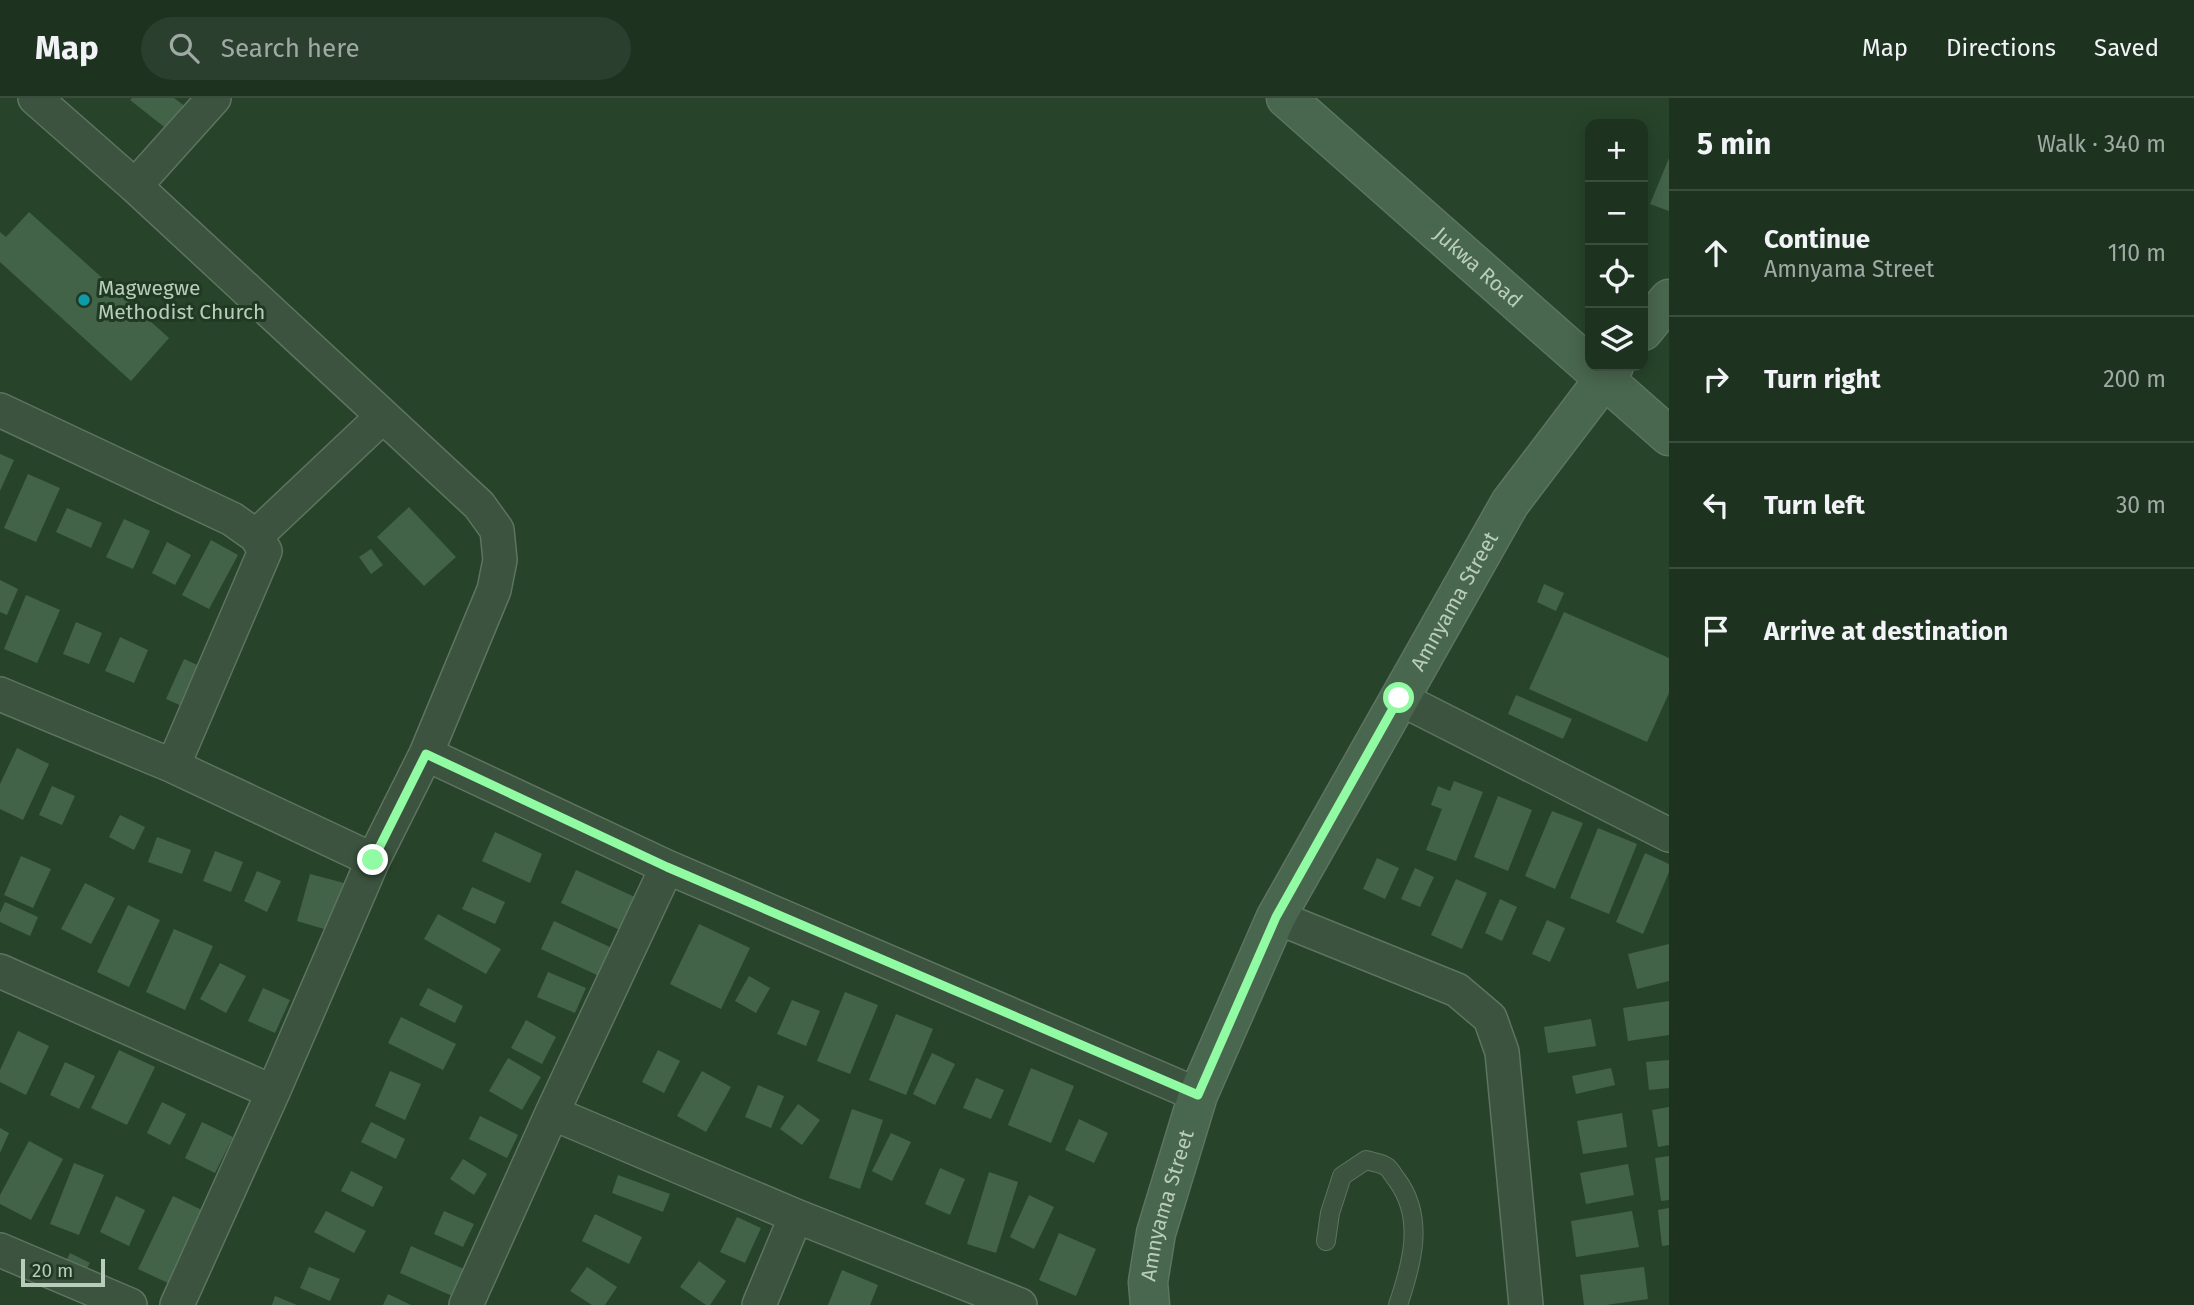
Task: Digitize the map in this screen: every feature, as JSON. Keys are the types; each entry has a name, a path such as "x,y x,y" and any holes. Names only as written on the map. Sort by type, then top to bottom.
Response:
{"street":[{"path":"35,98 135,186 479,505 497,530 500,560 494,590 426,754 373,860 177,1305"},
{"path":"135,186 214,98"},
{"name":"Jukwa Road","path":"1286,98 1609,372 1669,436"},
{"path":"1648,325 1669,299"},
{"name":"Amnyama Street","path":"1150,1305 1148,1282 1156,1233 1198,1095 1276,917 1510,503 1609,372"},
{"path":"0,410 232,519 256,536 265,551 173,766"},
{"path":"256,536 383,416"},
{"path":"0,694 173,766 373,860"},
{"path":"1399,698 1669,835"},
{"path":"426,754 667,867 1198,1095"},
{"path":"466,1305 552,1112 667,867"},
{"path":"1276,917 1457,990 1490,1018 1502,1052 1526,1305"},
{"path":"0,971 273,1092"},
{"path":"552,1112 796,1216 1020,1305"},
{"path":"759,1305 796,1216"},
{"path":"0,1250 130,1305"}],"lane":[{"path":"1326,1241 1330,1213 1342,1176 1366,1160 1387,1167 1402,1188 1412,1212 1414,1245 1408,1276 1398,1305"}],"building":[{"path":"174,98 186,107 168,130 130,100"},
{"path":"1669,158 1669,211 1650,204"},
{"name":"Magwegwe Methodist Church","path":"29,212 169,338 131,381 0,262 0,232 6,237"},
{"path":"0,454 14,460 0,491"},
{"path":"28,474 60,488 36,542 4,528"},
{"path":"409,507 456,557 424,586 377,537"},
{"path":"67,508 102,523 91,548 56,532"},
{"path":"124,519 150,531 133,569 106,557"},
{"path":"211,540 238,555 209,609 182,595"},
{"path":"167,542 191,555 175,585 152,573"},
{"path":"371,549 383,565 371,574 359,557"},
{"path":"0,580 18,589 7,615 0,612"},
{"path":"1544,584 1564,593 1556,611 1537,602"},
{"path":"26,595 60,610 37,663 4,649"},
{"path":"1564,612 1669,658 1669,693 1647,742 1529,689"},
{"path":"76,622 102,633 89,664 63,654"},
{"path":"120,637 148,650 134,683 105,671"},
{"path":"184,659 213,672 195,712 166,699"},
{"path":"1516,695 1572,719 1563,739 1508,714"},
{"path":"17,748 49,764 23,820 0,809 0,784"},
{"path":"1454,781 1483,792 1456,861 1426,850 1442,809 1431,805 1438,786 1450,791"},
{"path":"52,786 75,796 62,825 39,815"},
{"path":"1498,796 1532,810 1508,871 1474,857"},
{"path":"1552,811 1583,823 1555,889 1525,876"},
{"path":"120,815 145,827 134,850 109,837"},
{"path":"1598,828 1637,844 1609,914 1570,898"},
{"path":"495,832 542,854 530,883 482,861"},
{"path":"157,837 191,850 182,874 148,862"},
{"path":"215,851 243,862 231,892 203,881"},
{"path":"1645,853 1669,864 1669,872 1643,934 1616,922"},
{"path":"21,856 51,869 33,908 4,895"},
{"path":"1377,858 1399,868 1385,899 1363,889"},
{"path":"1415,868 1434,877 1420,907 1401,899"},
{"path":"576,870 637,898 622,931 561,903"},
{"path":"257,871 281,881 267,912 244,901"},
{"path":"310,874 344,883 331,931 297,921"},
{"path":"1456,879 1487,893 1462,949 1431,935"},
{"path":"85,883 115,898 91,944 61,929"},
{"path":"472,887 505,902 495,924 462,909"},
{"path":"1500,899 1517,907 1502,941 1485,933"},
{"path":"5,902 38,917 30,936 0,922 0,913"},
{"path":"128,905 160,920 129,987 97,972"},
{"path":"438,914 501,949 486,974 424,939"},
{"path":"1547,920 1565,928 1550,962 1532,954"},
{"path":"554,921 612,948 599,976 541,949"},
{"path":"699,924 750,948 721,1009 670,984"},
{"path":"174,929 213,946 185,1010 146,992"},
{"path":"1669,944 1669,981 1637,989 1628,954"},
{"path":"220,963 246,976 226,1013 200,999"},
{"path":"548,972 586,988 575,1013 537,997"},
{"path":"749,976 770,988 756,1013 735,1001"},
{"path":"263,988 290,1000 275,1033 248,1021"},
{"path":"428,988 463,1006 455,1023 419,1005"},
{"path":"845,992 878,1005 850,1074 817,1061"},
{"path":"792,1000 820,1011 806,1046 777,1034"},
{"path":"1669,1001 1669,1035 1628,1041 1623,1008"},
{"path":"896,1014 933,1029 906,1095 869,1080"},
{"path":"401,1017 456,1044 443,1070 388,1043"},
{"path":"1591,1019 1596,1046 1548,1053 1544,1027"},
{"path":"526,1020 556,1037 542,1064 511,1048"},
{"path":"18,1031 49,1046 26,1095 0,1082 0,1070"},
{"path":"119,1050 155,1067 127,1125 91,1108"},
{"path":"658,1050 680,1061 664,1093 642,1082"},
{"path":"932,1053 955,1064 935,1105 913,1094"},
{"path":"508,1058 541,1077 522,1110 489,1091"},
{"path":"1669,1060 1669,1088 1649,1090 1646,1062"},
{"path":"65,1062 95,1076 79,1109 50,1095"},
{"path":"1031,1068 1074,1086 1051,1143 1008,1125"},
{"path":"1611,1068 1615,1085 1576,1094 1572,1076"},
{"path":"390,1071 421,1084 405,1120 375,1106"},
{"path":"702,1071 731,1087 706,1132 677,1116"},
{"path":"976,1078 1004,1090 991,1119 963,1108"},
{"path":"758,1085 784,1096 771,1128 745,1117"},
{"path":"162,1102 186,1114 170,1145 147,1133"},
{"path":"798,1104 820,1120 802,1145 780,1129"},
{"path":"1669,1107 1669,1145 1658,1147 1652,1110"},
{"path":"852,1109 883,1120 860,1189 829,1178"},
{"path":"1622,1113 1627,1147 1583,1154 1577,1121"},
{"path":"480,1116 518,1135 507,1158 469,1139"},
{"path":"1079,1119 1108,1133 1094,1163 1065,1150"},
{"path":"202,1122 233,1137 215,1173 185,1158"},
{"path":"371,1122 405,1139 396,1159 361,1142"},
{"path":"0,1128 9,1133 0,1153"},
{"path":"891,1133 911,1142 892,1181 872,1171"},
{"path":"29,1141 63,1159 31,1220 0,1204 0,1195"},
{"path":"1669,1156 1669,1200 1661,1201 1655,1158"},
{"path":"463,1159 487,1174 474,1195 450,1179"},
{"path":"74,1163 104,1175 79,1235 50,1224"},
{"path":"1628,1164 1634,1195 1586,1204 1580,1173"},
{"path":"940,1168 965,1179 950,1215 925,1204"},
{"path":"351,1171 383,1187 373,1207 341,1191"},
{"path":"989,1172 1018,1182 996,1253 967,1244"},
{"path":"618,1175 670,1194 663,1212 612,1193"},
{"path":"1029,1195 1054,1207 1034,1249 1010,1237"},
{"path":"116,1196 145,1210 129,1246 100,1232"},
{"path":"173,1196 204,1211 170,1284 138,1269"},
{"path":"1669,1208 1669,1245 1662,1246 1658,1210"},
{"path":"326,1211 366,1231 354,1253 314,1232"},
{"path":"444,1211 474,1224 463,1247 434,1234"},
{"path":"1632,1211 1639,1247 1576,1257 1571,1221"},
{"path":"595,1214 642,1237 629,1264 582,1241"},
{"path":"737,1217 761,1228 745,1263 720,1252"},
{"path":"1059,1233 1096,1249 1076,1296 1039,1280"},
{"path":"411,1246 471,1272 459,1299 400,1273"},
{"path":"70,1253 90,1263 81,1279 62,1270"},
{"path":"699,1261 726,1281 710,1305 680,1287"},
{"path":"309,1267 340,1279 330,1301 300,1288"},
{"path":"587,1267 617,1287 605,1305 592,1305 570,1291"},
{"path":"1644,1267 1648,1299 1584,1305 1580,1275"},
{"path":"842,1270 878,1285 870,1305 828,1305"},
{"path":"388,1294 411,1305 383,1305"},
{"path":"275,1296 297,1305 272,1305"}],"place":[{"name":"Magwegwe Methodist Church","path":"84,300"}],"route":[{"path":"373,860 426,754 667,867 1198,1095 1276,917 1399,698"}]}
